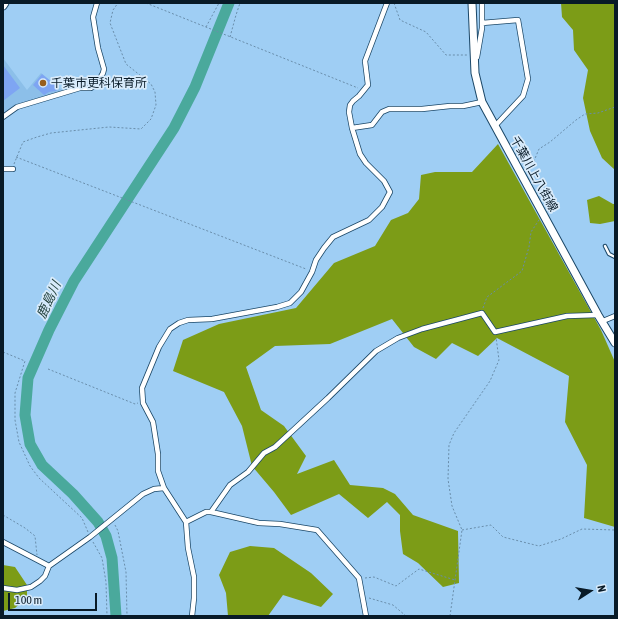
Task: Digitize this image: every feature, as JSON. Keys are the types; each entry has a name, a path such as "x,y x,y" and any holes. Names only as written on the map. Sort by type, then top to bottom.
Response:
{"main road":[{"path":"3,6 6,3"},
{"name":"千葉川上八街線","path":"472,3 475,65 477,84 482,102 615,343"}],"street":[{"path":"3,117 17,106 80,88 92,88 95,86 104,69 94,30 93,17 98,3"},
{"path":"192,616 194,577 188,548 186,522 164,488 158,471 158,454 153,422 143,403 142,388 159,346 170,329 179,323 188,320 212,319 277,307 290,303 301,292 312,272 316,260 333,237 369,220 382,207 390,192 384,181 366,163 360,154 349,112 350,105 368,85 365,61 387,3"},
{"path":"475,65 482,23 482,3"},
{"path":"482,23 518,20 528,79 523,96 495,126"},
{"path":"352,128 372,125 382,112 389,109 422,109 462,106 482,102"},
{"path":"3,169 13,169"},
{"path":"211,512 230,485 248,472 264,453 275,447 296,428 376,351 398,338 422,329 482,313 495,332 568,316 600,318 615,316"},
{"path":"4,590 24,589 31,587 45,576 49,566 90,537 147,491 164,488"},
{"path":"186,522 206,512 211,512 259,523 280,524 317,530 359,578 366,616"},
{"path":"3,542 49,566"}],"lane":[{"path":"604,246 610,254 615,257"}],"path":[{"path":"13,169 16,157 23,142 51,133 109,127 141,129 151,119 156,105 155,92 151,84 126,64 110,24 112,10 118,3"},
{"path":"146,3 230,38 364,90"},
{"path":"206,28 219,3"},
{"path":"230,38 240,3"},
{"path":"394,3 400,20 426,32 446,55 475,55"},
{"path":"522,176 531,168 539,149 550,142 576,120 585,114 598,113 615,107"},
{"path":"16,157 312,272"},
{"path":"482,313 487,297 522,271 529,247 531,232 540,219 544,216"},
{"path":"450,616 462,530 452,506 448,479 449,445 454,433 490,381 499,360 495,332"},
{"path":"3,352 25,361 16,394 15,420 19,442 30,466 39,478 82,518 90,537 102,558 106,582 107,616"},
{"path":"48,369 135,404 143,403"},
{"path":"3,514 35,536 38,560"},
{"path":"111,520 118,531 126,572 127,616"},
{"path":"462,530 491,525 503,537 539,546 582,528 615,530"},
{"path":"359,578 374,577 396,586 419,569 455,580"},
{"path":"362,596 393,605 406,616"}],"shaded area":[{"path":"3,58 27,90 41,73 64,92 14,107 3,116"}],"green space":[{"path":"561,3 615,3 615,170 602,158 590,131 583,98 588,70 574,50 573,30 562,17"},
{"path":"498,144 601,330 615,362 615,527 584,518 587,465 565,422 569,376 497,338 478,356 452,343 436,359 414,347 392,319 330,344 275,346 246,367 261,410 284,426 306,456 297,474 334,460 350,485 383,488 395,494 413,515 458,531 459,583 443,587 418,563 403,554 400,531 400,515 387,502 368,518 339,494 291,515 252,466 242,426 224,392 173,371 183,340 219,324 296,308 334,263 375,246 391,220 408,213 419,199 421,175 435,172 472,172"},
{"path":"599,196 615,204 615,221 600,224 590,223 587,200"},
{"path":"250,546 274,548 311,573 333,594 321,607 283,595 268,616 228,616 226,593 219,575 230,552"},
{"path":"3,565 15,567 27,585 27,597 15,608 3,611"}],"building":[{"path":"3,65 20,88 3,101"},
{"path":"42,74 59,88 56,91 49,92 44,95 33,85"}],"waterway":[{"name":"鹿島川","path":"116,616 112,558 106,536 98,522 73,494 42,465 30,444 25,415 28,378 49,330 74,281 174,128 195,87 229,3"}],"place":[{"name":"千葉市更科保育所","path":"43,83"}]}
